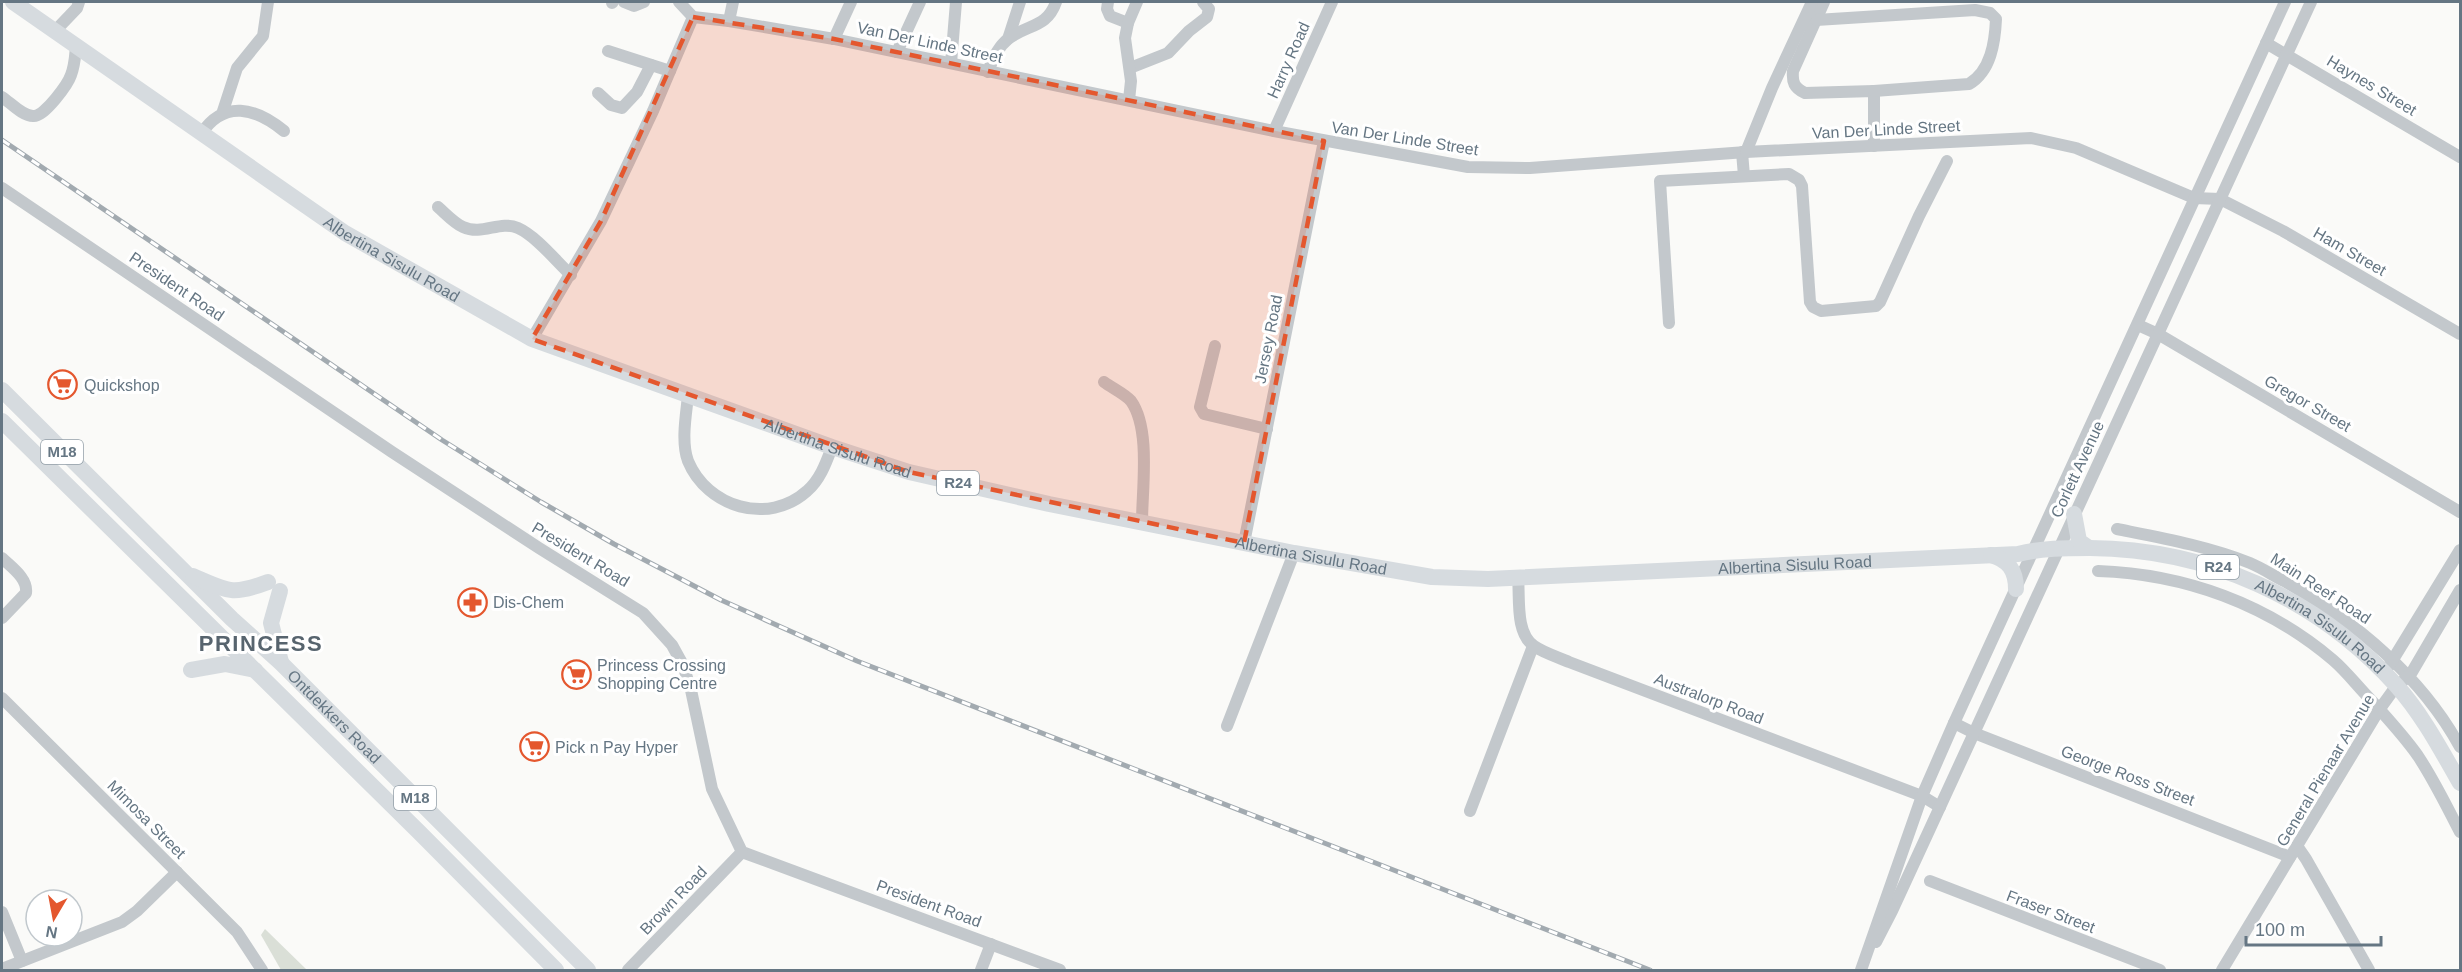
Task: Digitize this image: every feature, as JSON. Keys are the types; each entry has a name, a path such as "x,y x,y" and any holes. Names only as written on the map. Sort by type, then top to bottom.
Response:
{"main road":[{"name":"Albertina Sisulu Road","path":"13,2 345,233 532,339 832,447 909,472 1244,543 1432,577 1518,578 2057,553 2165,561 2223,576 2270,596 2385,670"},
{"name":"Ontdekkers Road","path":"2,390 240,627 281,663 588,970"},
{"name":"Ontdekkers Road","path":"2,421 556,970"},
{"path":"2074,514 2079,541 2089,548"},
{"name":"Albertina Sisulu Road","path":"2057,553 2089,548 2162,553 2239,575 2300,605 2330,624 2385,670 2399,685 2436,740 2460,783"},
{"path":"1989,555 2000,558 2010,566 2015,577 2016,589"},
{"path":"184,572 235,592 274,586 271,623 281,663"},
{"path":"191,670 225,664 255,670"},
{"name":"Albertina Sisulu Road","path":"2399,685 2460,795"}],"street":[{"path":"55,31 80,2"},
{"path":"222,114 237,68 263,36 268,2"},
{"path":"616,2 634,6 644,2"},
{"path":"532,339 602,221 670,71 693,17 679,2"},
{"path":"729,21 733,2"},
{"path":"834,39 851,2"},
{"path":"897,52 920,2"},
{"path":"951,63 956,2"},
{"path":"988,72 993,58 1008,39 1020,2"},
{"path":"1008,39 1049,17 1056,2"},
{"path":"1108,2 1107,9 1110,16 1128,23"},
{"path":"1128,100 1130,68 1125,39 1128,23 1137,2"},
{"path":"1130,68 1168,53 1189,31 1207,17 1209,9 1203,2"},
{"name":"Harry Road","path":"1274,131 1332,2"},
{"path":"1744,176 1744,152 1812,2"},
{"path":"1816,20 1985,10 1996,19 1996,38 1989,60 1976,80 1969,84 1805,93 1794,86 1793,71 1824,2"},
{"name":"Corlett Avenue","path":"1861,970 1922,796 2016,589 2028,554 2138,325 2285,2"},
{"name":"Corlett Avenue","path":"1870,948 1879,938 2311,2"},
{"name":"Van Der Linde Street","path":"693,17 834,39 1448,165 1530,168 1744,152 2039,139 2076,148 2194,198 2220,199"},
{"name":"Haynes Street","path":"2266,43 2460,157"},
{"path":"2,97 26,114 34,116 41,114 70,77 76,46"},
{"path":"609,51 670,71"},
{"path":"598,93 611,105 622,108 637,92 651,65"},
{"path":"1874,91 1874,146"},
{"path":"201,134 211,120 222,114 238,111 251,112 272,121 284,131"},
{"name":"Jersey Road","path":"1244,543 1324,141"},
{"path":"1725,154 1728,177"},
{"path":"1669,323 1660,181 1789,174 1799,180 1802,186 1810,302 1813,307 1821,311 1876,306 1880,302 1947,161"},
{"name":"President Road","path":"2,188 392,452 643,613 672,645 683,665 691,690 712,789 742,852 1060,970"},
{"name":"Ham Street","path":"2220,199 2283,231 2460,334"},
{"path":"438,207 463,227 476,231 502,225 518,228 571,274"},
{"name":"Gregor Street","path":"2138,325 2158,334 2460,512"},
{"path":"1215,346 1200,407 1204,414 1267,429"},
{"path":"1104,382 1130,401 1141,426 1144,449 1142,522"},
{"path":"688,396 685,432 687,458 695,474 708,490 725,502 746,508 764,509 785,504 807,492 822,473 832,447"},
{"name":"Main Reef Road","path":"2117,529 2190,543 2253,564 2302,591 2356,628 2385,670"},
{"path":"2385,670 2460,550"},
{"path":"1227,726 1294,553"},
{"path":"2,558 24,580 27,588 26,593 2,618"},
{"path":"2098,571 2120,572 2195,586 2231,597 2258,610 2304,638 2335,662 2416,754 2460,832"},
{"path":"1470,811 1533,646 1521,627 1518,578"},
{"name":"General Pienaar Avenue","path":"2222,970 2379,710 2399,685 2460,590"},
{"name":"Australorp Road","path":"1533,646 1922,796 1940,807"},
{"path":"2399,685 2446,724 2460,747"},
{"name":"Mimosa Street","path":"2,698 237,932 262,970"},
{"name":"George Ross Street","path":"1954,723 1974,733 2294,852"},
{"name":"Brown Road","path":"628,970 742,852"},
{"path":"2294,852 2307,859 2369,970"},
{"path":"2,969 122,922 137,911 177,872"},
{"name":"Fraser Street","path":"1930,881 2160,970"},
{"path":"2,912 22,961"},
{"path":"981,970 991,944"}],"highlighted area":[{"path":"693,17 834,39 1324,141 1244,543 909,472 532,339 601,221"}],"shaded area":[{"path":"265,929 307,970 281,970 261,935"}],"railway":[{"path":"2,140 442,440 541,502 614,544 721,600 857,661 1650,970"}],"place":[{"name":"Quickshop","path":"63,385"},
{"name":"Dis-Chem","path":"472,602"},
{"name":"Princess Crossing Shopping Centre","path":"576,674"},
{"name":"Pick n Pay Hyper","path":"534,747"}],"district":[{"name":"PRINCESS","path":"261,643"}]}
